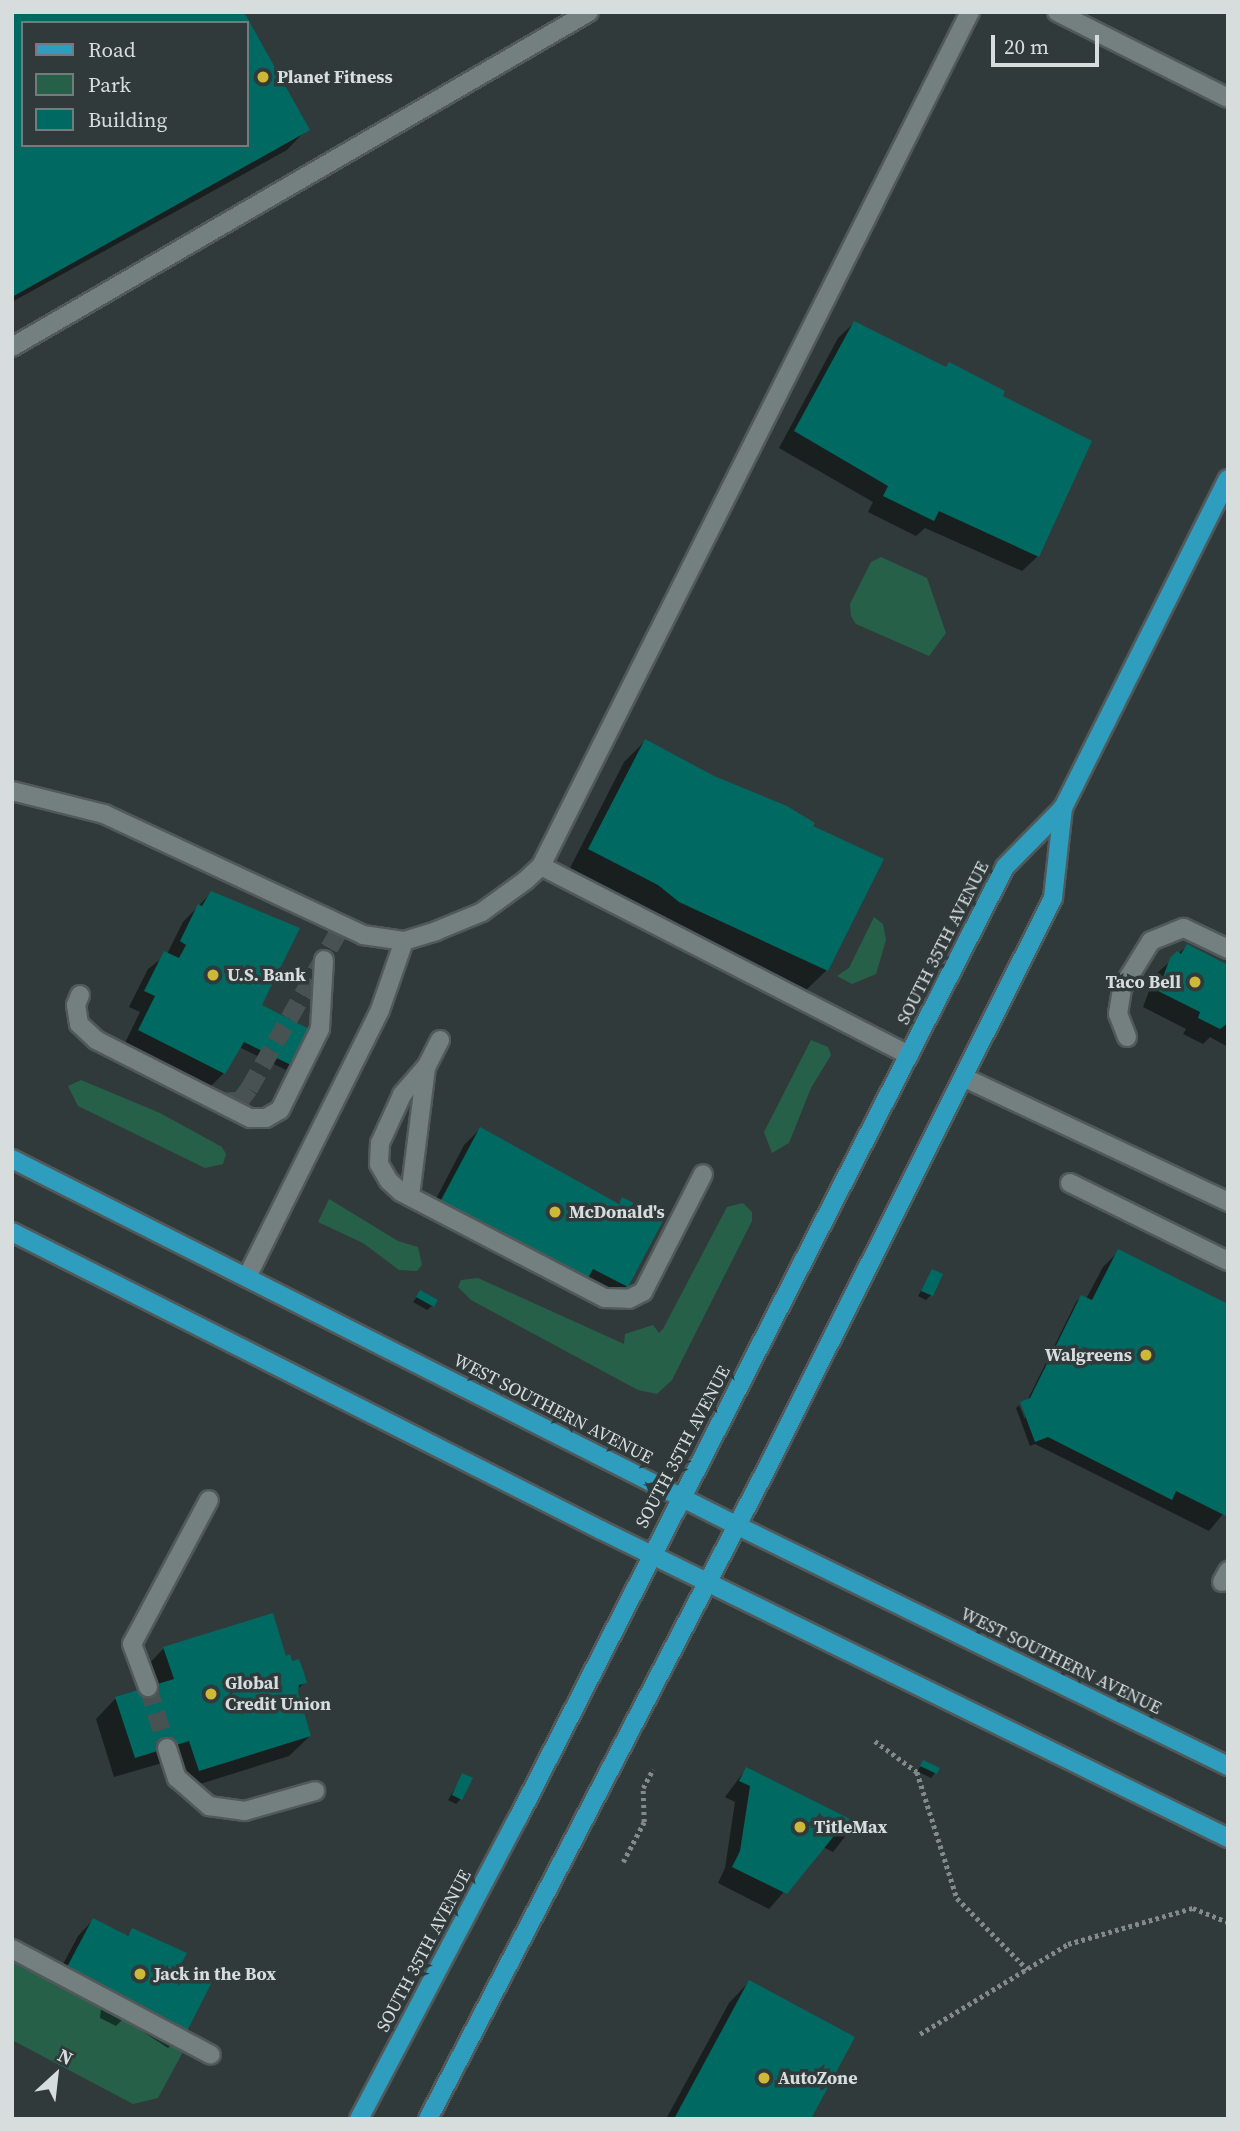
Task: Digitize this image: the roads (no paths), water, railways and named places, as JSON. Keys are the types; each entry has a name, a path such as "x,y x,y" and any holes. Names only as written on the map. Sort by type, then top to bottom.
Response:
{"main road":[{"name":"SOUTH 35TH AVENUE","path":"359,2119 1005,867 1063,808 1228,479"},
{"name":"SOUTH 35TH AVENUE","path":"428,2119 707,1583 965,1078 1053,898 1063,808"},
{"name":"WEST SOUTHERN AVENUE","path":"12,1159 736,1525 1228,1766"},
{"path":"12,1232 650,1555 1228,1838"}],"lane":[{"path":"12,347 589,12"},
{"path":"12,791 104,814 242,876 341,928 404,941 482,912 541,866 970,12"},
{"path":"1057,12 1228,97"},
{"path":"541,866 909,1055"},
{"path":"1127,1037 1118,1014 1122,988 1151,941 1184,928 1228,949"},
{"path":"247,1277 380,1010 404,941"},
{"path":"80,995 76,1005 79,1024 96,1040 250,1118 265,1118 280,1110 320,1029 324,960"},
{"path":"440,1040 426,1067 402,1095 380,1143 379,1164 389,1181 411,1196 605,1298 629,1299 643,1292 665,1256 703,1174"},
{"path":"411,1196 426,1067"},
{"path":"965,1078 1228,1202"},
{"path":"1070,1184 1228,1261"},
{"path":"148,1687 132,1644 209,1500"},
{"path":"167,1748 177,1779 209,1806 245,1811 315,1791"},
{"path":"12,1949 211,2055"}],"tunnel":[{"path":"218,1102 240,1101 249,1089 341,928"},
{"path":"148,1687 167,1748"}],"place":[{"name":"Planet Fitness","path":"263,77"},
{"name":"U.S. Bank","path":"213,975"},
{"name":"Taco Bell","path":"1195,982"},
{"name":"McDonald's","path":"555,1212"},
{"name":"Walgreens","path":"1146,1355"},
{"name":"Global Credit Union","path":"211,1694"},
{"name":"TitleMax","path":"800,1827"},
{"name":"Jack in the Box","path":"140,1974"},
{"name":"AutoZone","path":"764,2078"}]}
